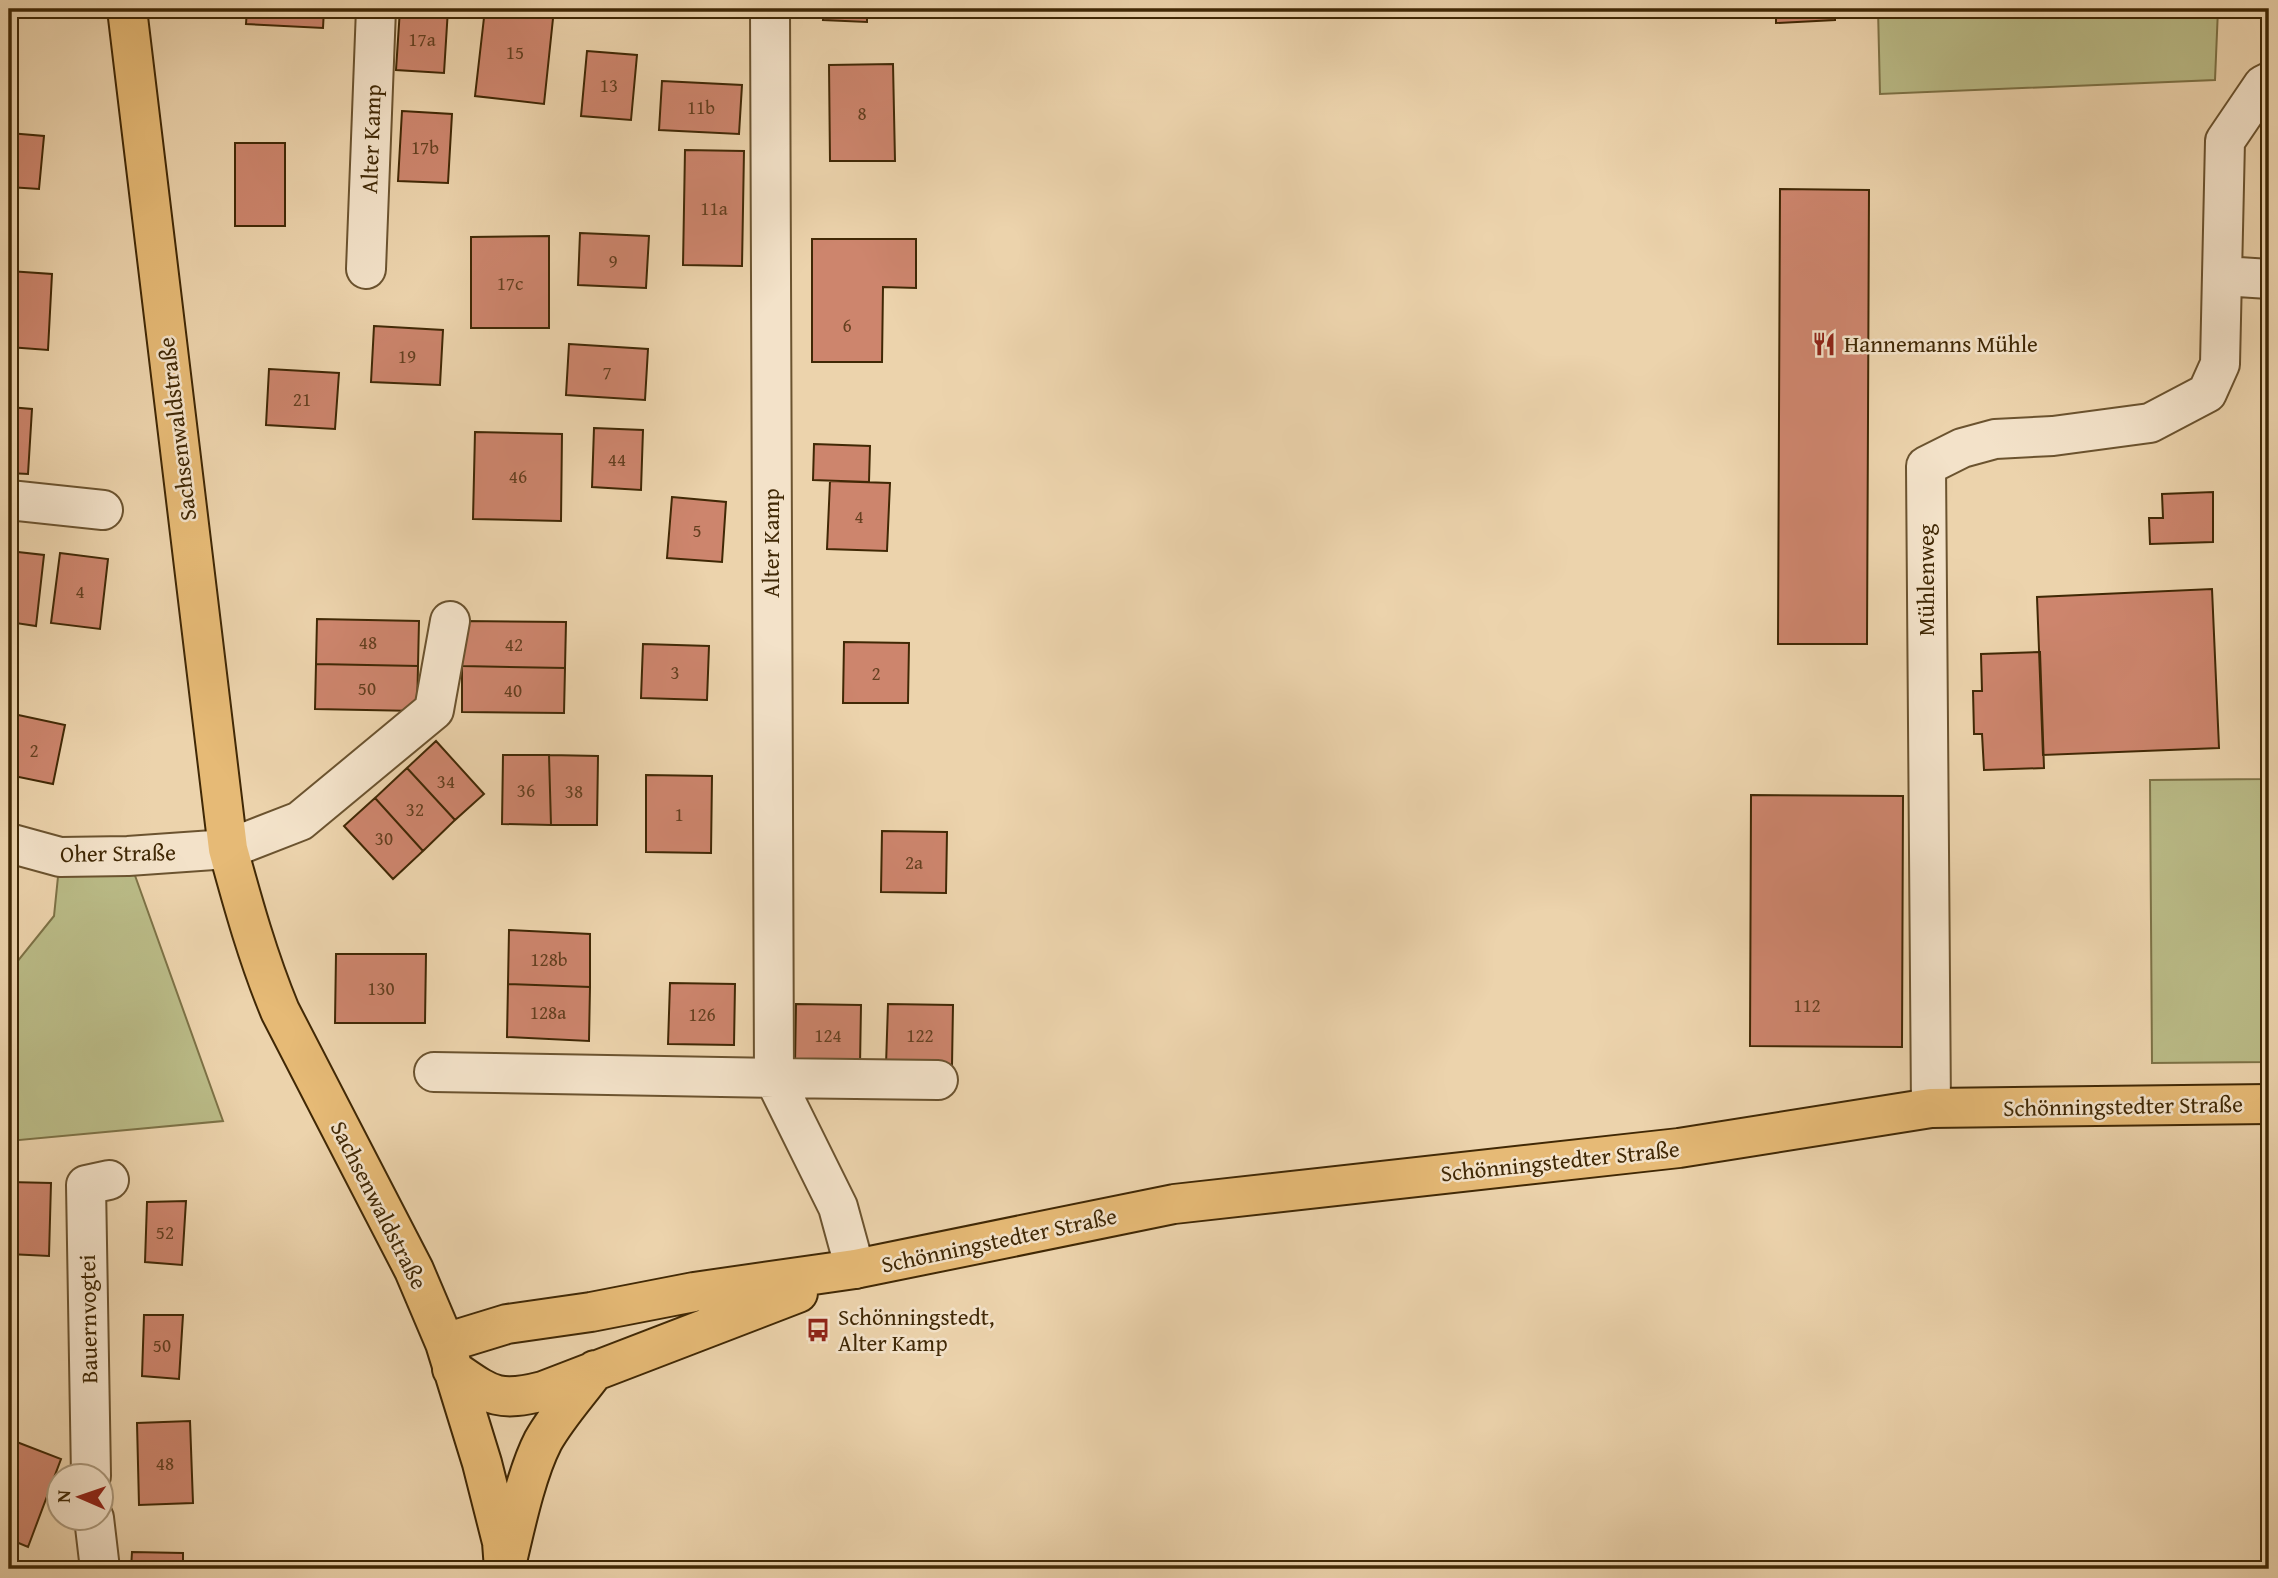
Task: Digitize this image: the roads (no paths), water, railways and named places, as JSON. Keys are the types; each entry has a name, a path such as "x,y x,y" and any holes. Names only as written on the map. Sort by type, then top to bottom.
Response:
{"main road":[{"name":"Sachsenwaldstraße","path":"127,9 228,849 252,936 280,1011 414,1270 449,1356 482,1463 502,1542 505,1569"},
{"name":"Schönningstedter Straße","path":"449,1356 508,1324 591,1312 694,1292 855,1269 1174,1204 1679,1149 1931,1108 2269,1104"},
{"path":"449,1356 486,1392 505,1397 523,1396 543,1391 855,1269"},
{"path":"505,1569 518,1517 542,1444 595,1370"}],"street":[{"name":"Alter Kamp","path":"366,270 376,9"},
{"name":"Alter Kamp","path":"770,9 774,1078"},
{"name":"Mühlenweg","path":"1931,1108 1926,466 1962,448 1995,439 2053,436 2150,423 2207,393 2220,364 2225,141 2263,85 2269,82"},
{"path":"2223,276 2269,279"},
{"path":"9,500 103,510"},
{"path":"228,849 300,821 434,710 450,621"},
{"name":"Oher Straße","path":"9,843 60,857 128,856 228,849"},
{"path":"434,1072 938,1080"},
{"name":"Schönningstedter Straße","path":"774,1078 838,1206 855,1269"},
{"name":"Bauernvogtei","path":"91,1462 86,1185 109,1180"},
{"path":"96,1532 100,1569"}],"place":[{"name":"Hannemanns Mühle","path":"1824,344"},
{"name":"Schönningstedt, Alter Kamp","path":"818,1330"}]}
